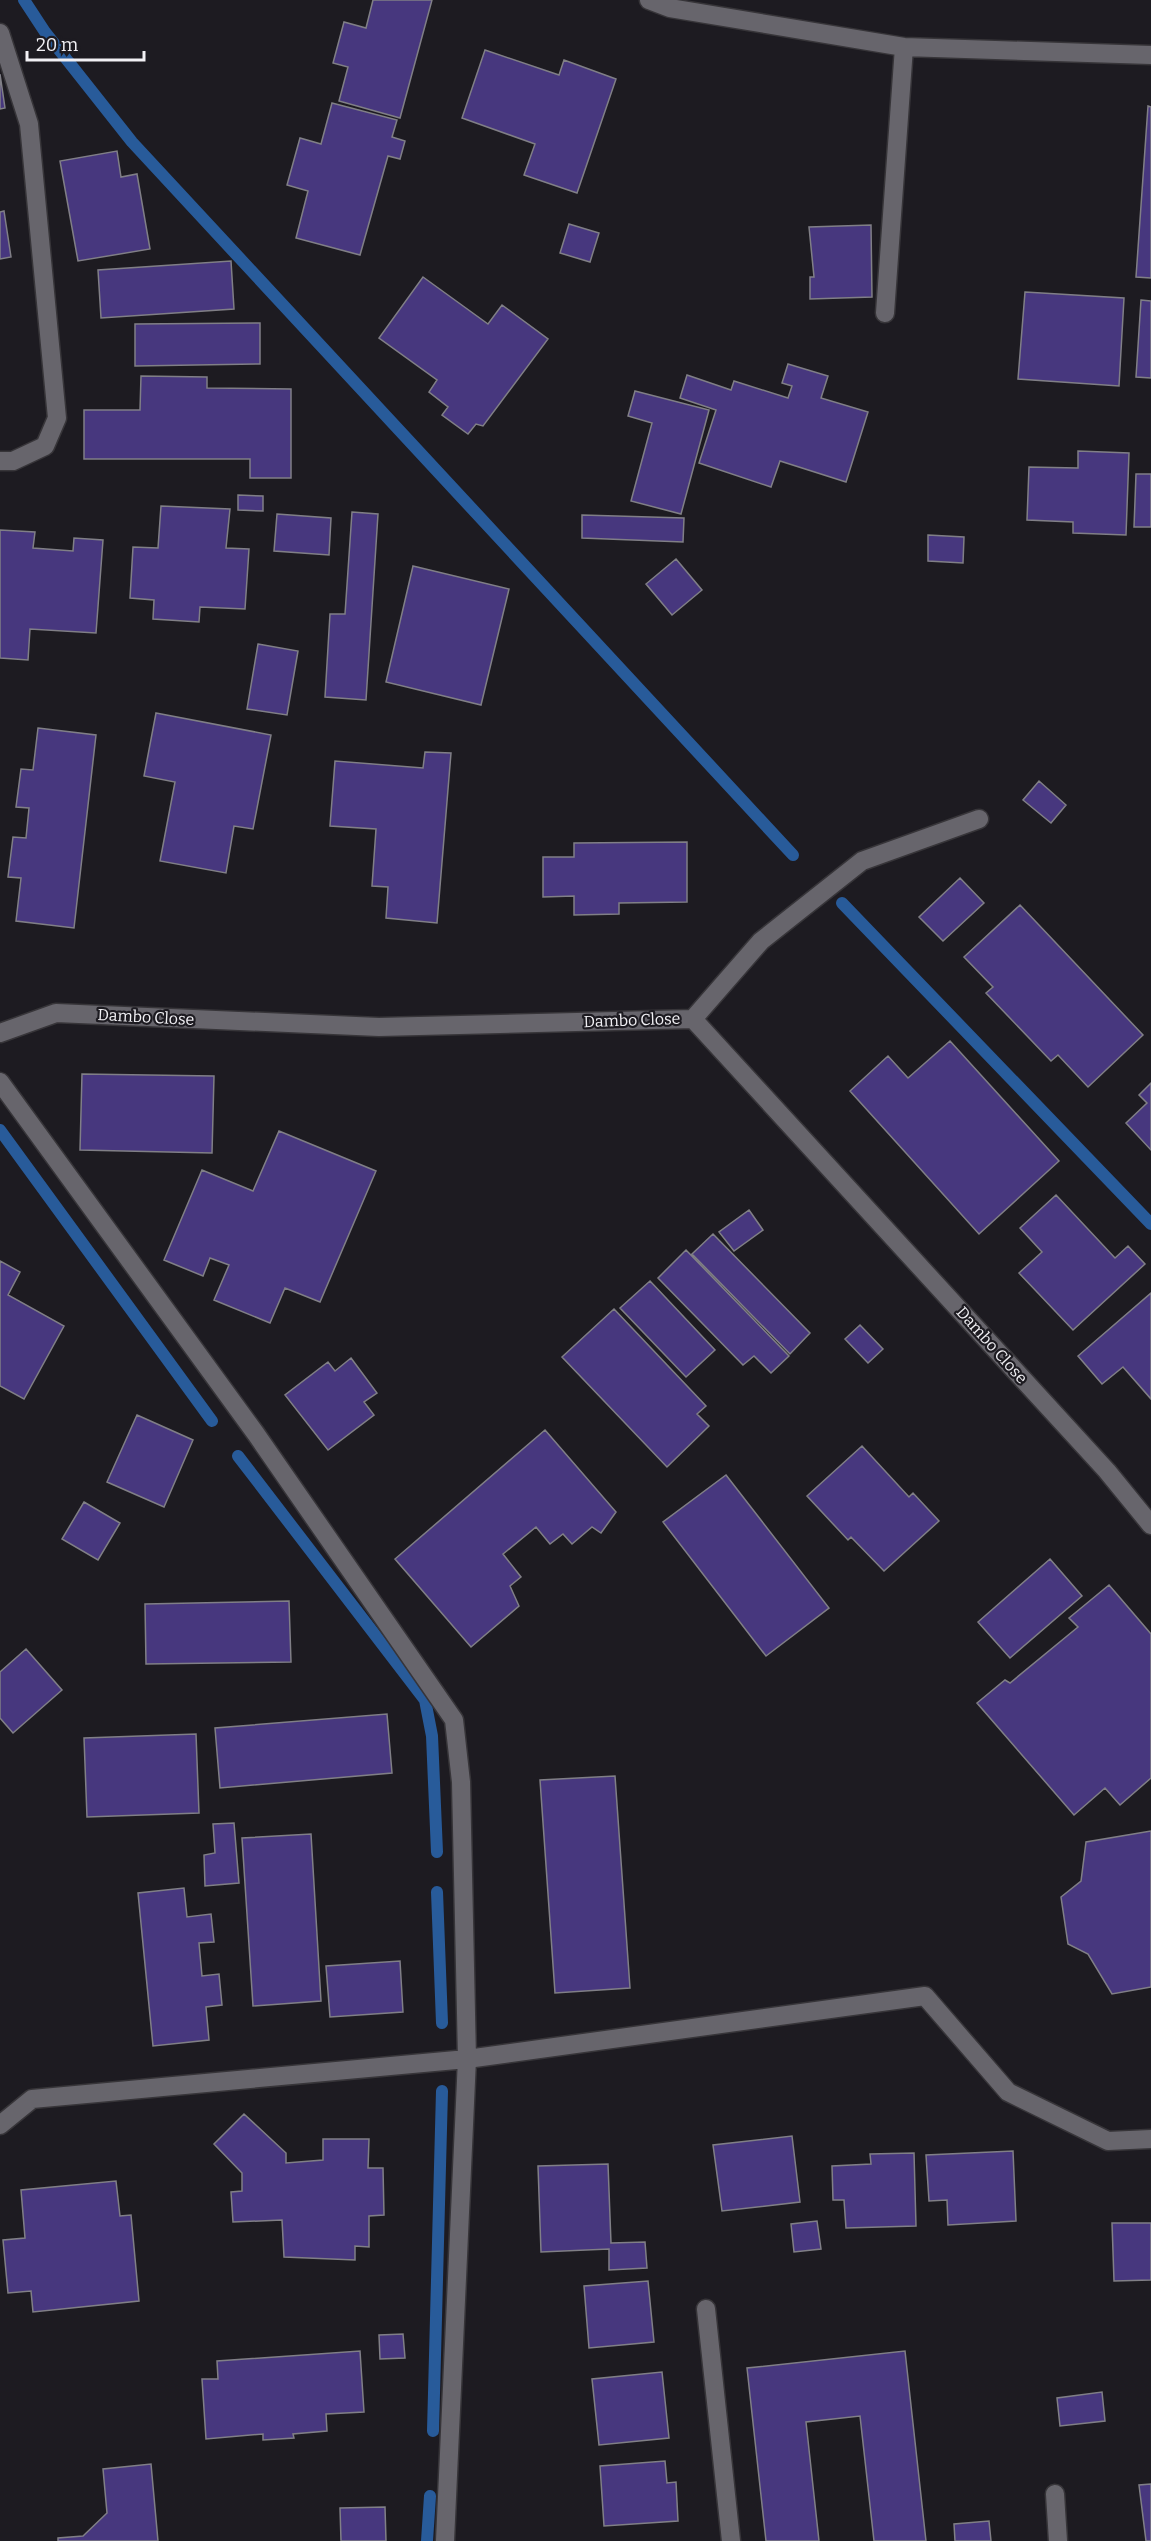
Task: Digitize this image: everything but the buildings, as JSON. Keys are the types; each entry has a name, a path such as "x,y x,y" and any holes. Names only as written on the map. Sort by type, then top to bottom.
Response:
{"street":[{"path":"649,0 670,8 904,47 1151,55"},
{"path":"0,33 29,124 57,418 45,446 13,461 0,460"},
{"path":"885,313 904,47"},
{"path":"693,1018 761,941 862,861 979,819"},
{"name":"Dambo Close","path":"0,1033 56,1013 379,1027 693,1018 1099,1462 1151,1525"},
{"path":"0,1082 256,1434 454,1720 461,1782 467,2059 445,2541"},
{"path":"0,2125 32,2099 467,2059 924,1996 1008,2092 1108,2141 1151,2139"},
{"path":"706,2309 731,2541"},
{"path":"1055,2494 1058,2541"}],"waterway":[{"path":"24,0 45,32 132,142 793,855"},
{"path":"842,903 1151,1224"},
{"path":"0,1130 212,1421"},
{"path":"238,1456 425,1700 432,1736 437,1852"},
{"path":"437,1892 442,2023"},
{"path":"433,2431 442,2091"},
{"path":"427,2541 430,2496"}]}
